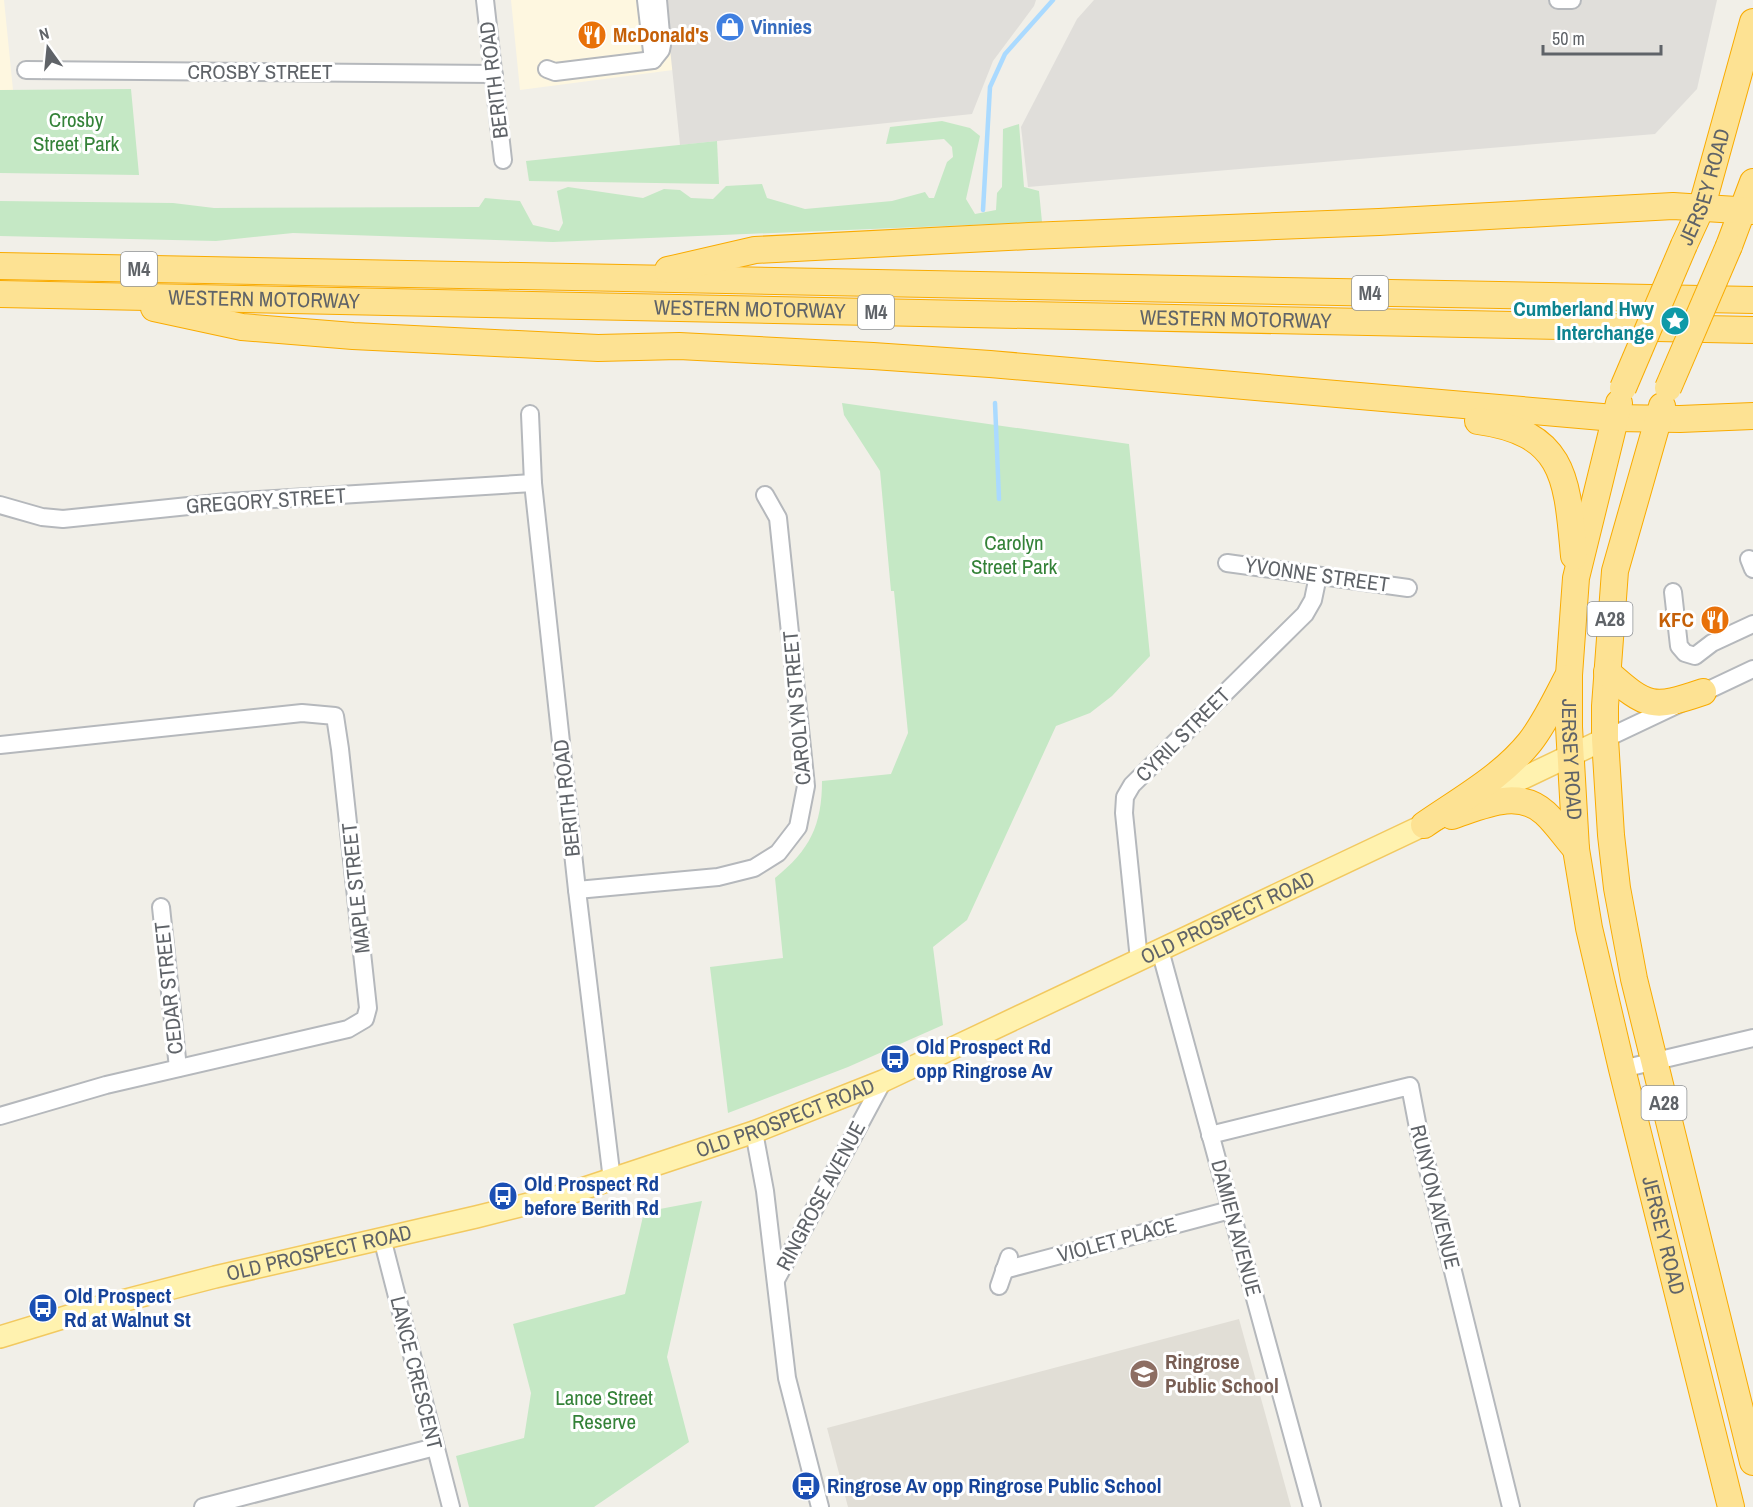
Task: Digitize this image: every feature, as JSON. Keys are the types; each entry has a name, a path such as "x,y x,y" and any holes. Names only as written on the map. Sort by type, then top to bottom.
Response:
{"highway":[{"name":"JERSEY ROAD","path":"1731,1507 1589,928 1576,849 1569,675 1576,578 1614,418 1623,388 1702,206 1753,22"},
{"name":"JERSEY ROAD","path":"1753,182 1748,210 1729,246 1668,388 1615,571 1607,672 1605,739 1617,888 1634,979 1753,1462"},
{"path":"633,279 755,250 1379,222 1673,206 1748,210"},
{"name":"WESTERN MOTORWAY","path":"0,266 1753,300"},
{"name":"WESTERN MOTORWAY","path":"0,294 1753,330"},
{"path":"98,296 242,327 464,343 598,348 680,346 897,357 1614,418 1753,416"},
{"path":"598,348 744,365 986,377 1495,423 1530,437 1545,448 1557,463 1563,476 1568,498 1576,578"},
{"path":"1607,672 1633,695 1646,702 1659,704 1674,702 1703,692"},
{"path":"1424,825 1495,777 1521,752 1540,727 1569,675"},
{"path":"1424,825 1501,800 1526,802 1547,815 1576,849"}],"main road":[{"name":"OLD PROSPECT ROAD","path":"0,1337 95,1308 215,1276 498,1212 612,1180 754,1132 883,1081 1605,739"}],"street":[{"name":"BERITH ROAD","path":"485,0 503,160"},
{"path":"646,0 653,60"},
{"path":"547,69 555,72 653,60 662,45 658,0"},
{"path":"1558,0 1572,0"},
{"name":"CROSBY STREET","path":"26,70 494,74"},
{"name":"BERITH ROAD","path":"530,414 533,483 577,890 612,1180"},
{"name":"GREGORY STREET","path":"0,505 42,517 63,519 227,502 533,483"},
{"name":"CAROLYN STREET","path":"577,890 718,877 754,868 778,853 798,827 806,786 778,518 765,495"},
{"name":"YVONNE STREET","path":"1227,563 1408,588"},
{"name":"CYRIL STREET","path":"1139,960 1124,813 1127,793 1132,785 1305,614 1313,600 1318,576"},
{"path":"1673,592 1679,646 1685,653 1695,656 1712,643 1753,624"},
{"name":"OLD PROSPECT ROAD","path":"1605,739 1753,669"},
{"name":"MAPLE STREET","path":"0,745 302,714 335,716 342,760 368,998 365,1019 348,1029 90,1089 0,1116"},
{"name":"CEDAR STREET","path":"161,907 178,1068"},
{"name":"DAMIEN AVENUE","path":"1160,950 1312,1507"},
{"path":"1622,1069 1753,1038"},
{"name":"RINGROSE AVENUE","path":"776,1280 883,1081"},
{"name":"RUNYON AVENUE","path":"1210,1135 1410,1086 1419,1132 1511,1507"},
{"name":"RINGROSE AVENUE","path":"754,1132 765,1191 787,1378 820,1507"},
{"name":"VIOLET PLACE","path":"1004,1271 1230,1210"},
{"name":"LANCE CRESCENT","path":"382,1238 451,1507"},
{"path":"203,1507 435,1447"}],"shaded area":[{"path":"0,0 4,0 13,90 0,90"},
{"name":"McDonald's","path":"511,0 665,0 673,70 520,90"},
{"path":"665,0 1036,0 1034,6 993,61 972,114 680,145"},
{"path":"1094,0 1717,0 1697,89 1655,134 1028,187 1021,127 1077,19"},
{"name":"Ringrose Public School","path":"1239,1319 1291,1507 848,1507 827,1428"}],"green space":[{"name":"Crosby Street Park","path":"131,89 139,175 0,173 0,90"},
{"path":"942,121 970,128 980,136 966,199 975,214 996,210 997,193 1002,187 1003,129 1019,124 1024,187 1039,191 1042,222 553,242 293,233 216,241 0,236 0,201 173,203 214,208 479,207 485,198 520,201 533,225 559,231 563,223 557,191 568,187 643,198 664,189 680,190 691,198 713,199 726,186 762,184 767,198 805,209 892,201 925,192 929,198 934,198 947,162 953,157 952,147 944,139 886,144 890,127"},
{"path":"717,141 719,184 529,181 526,161"},
{"name":"Carolyn Street Park","path":"842,403 1129,444 1150,656 1112,696 1090,713 1056,726 967,920 933,947 943,1025 848,1067 728,1113 710,967 783,958 775,878 797,857 812,836 820,811 822,781 891,774 908,733 894,591 891,591 880,471 844,415"},
{"name":"Lance Street Reserve","path":"702,1201 667,1357 689,1442 594,1507 469,1507 456,1456 524,1438 531,1393 513,1324 625,1294 644,1212"}],"waterway":[{"path":"983,210 990,87 1005,54 1053,0"},
{"path":"995,403 999,499"}],"place":[{"name":"Vinnies","path":"730,27"},
{"name":"McDonald's","path":"592,35"},
{"name":"Cumberland Hwy Interchange","path":"1675,321"},
{"name":"KFC","path":"1715,620"},
{"name":"Old Prospect Rd opp Ringrose Av","path":"895,1059"},
{"name":"Old Prospect Rd before Berith Rd","path":"503,1196"},
{"name":"Old Prospect Rd at Walnut St","path":"43,1308"},
{"name":"Ringrose Public School","path":"1144,1374"},
{"name":"Ringrose Av opp Ringrose Public School","path":"806,1486"}]}
